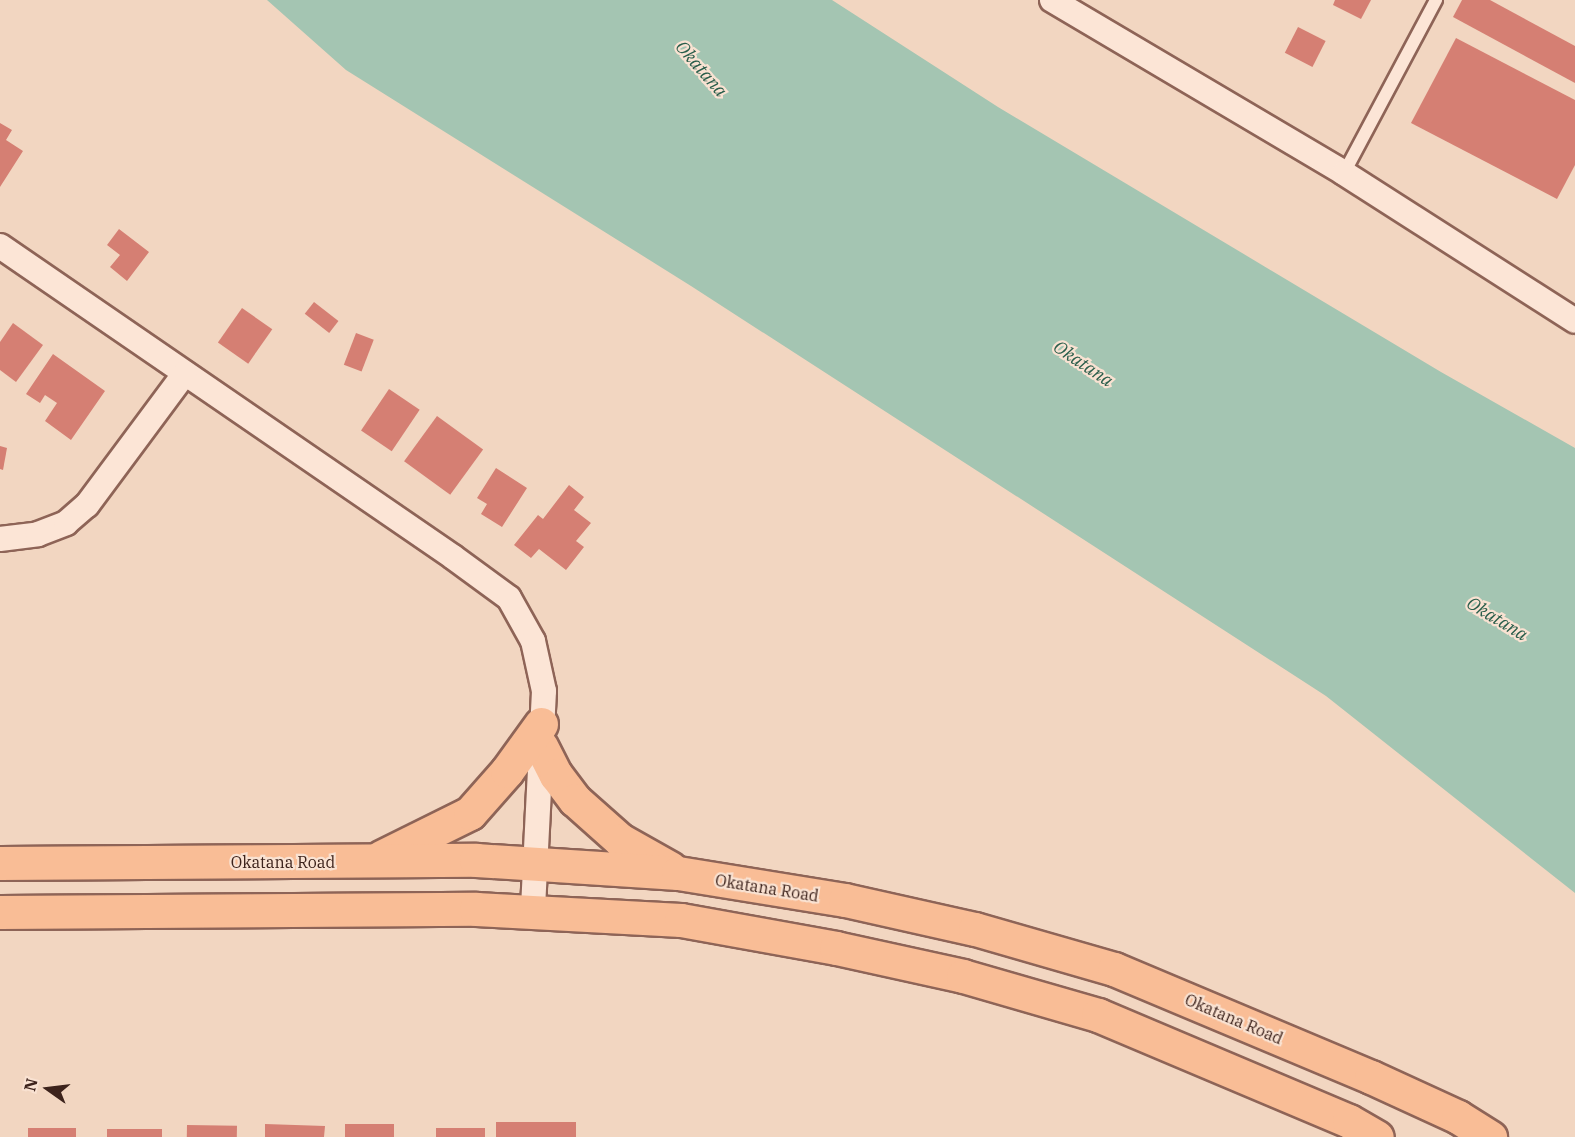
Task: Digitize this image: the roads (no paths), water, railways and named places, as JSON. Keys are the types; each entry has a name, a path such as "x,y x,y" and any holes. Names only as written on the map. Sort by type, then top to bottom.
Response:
{"main road":[{"path":"371,862 470,813 541,735 556,775 575,800 620,840 678,873"},
{"name":"Okatana Road","path":"0,863 476,860 678,873 845,900 975,929 1114,969 1371,1077 1458,1118 1490,1137"},
{"path":"0,912 452,909 532,911 681,920 836,948 963,976 1098,1015 1349,1121 1377,1137"}],"street":[{"path":"1052,0 1344,173 1575,321"},
{"path":"0,246 453,557 509,598 533,641 544,691 532,911"},
{"path":"0,539 38,534 66,523 87,505 185,373"}],"lane":[{"path":"1344,173 1436,0"}],"water":[{"name":"Okatana","path":"267,0 832,0 998,107 1441,372 1575,448 1575,893 1326,696 691,286 346,70"}]}
